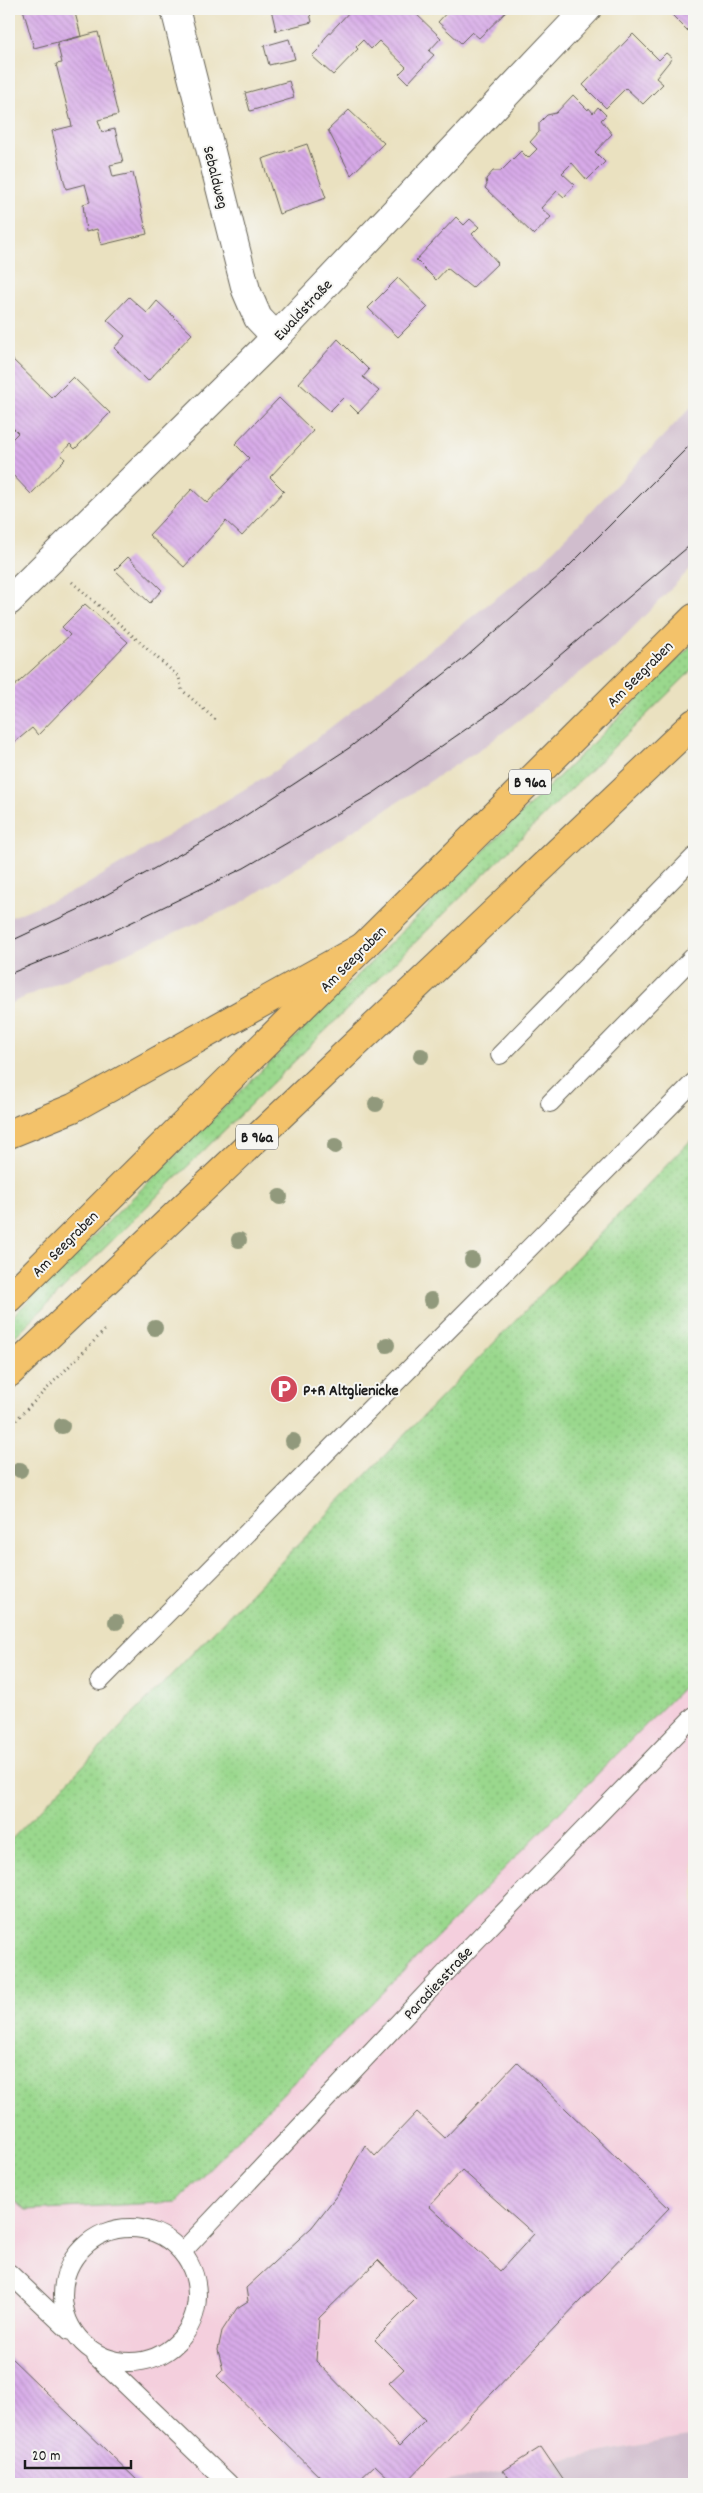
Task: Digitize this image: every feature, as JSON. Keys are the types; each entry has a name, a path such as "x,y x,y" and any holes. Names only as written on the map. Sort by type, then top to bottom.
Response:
{"main road":[{"name":"Am Seegraben","path":"9,1298 694,618"},
{"name":"B 96a","path":"9,1373 694,723"},
{"path":"9,1134 73,1108 364,946"}],"street":[{"name":"Sebaldweg","path":"175,9 246,290 258,318 276,337"},
{"name":"Ewaldstraße","path":"9,601 276,337 587,9"}],"lane":[{"path":"500,1055 694,857"},
{"path":"550,1103 694,956"},
{"path":"100,1681 694,1082"},
{"name":"Paradiesstraße","path":"182,2252 472,1945 694,1716"},
{"path":"122,2228 145,2229 165,2237 182,2252 192,2269 197,2288 196,2308 189,2327 176,2343 160,2354 141,2361 128,2361 102,2356 85,2345 71,2328 64,2307 63,2285 70,2264 83,2246 101,2234 122,2228"},
{"path":"9,2273 229,2484"}],"path":[{"path":"49,561 179,677 182,690 217,721"}],"shaded area":[{"path":"694,404 694,565 617,644 488,744 238,905 9,1004 9,918 81,888 276,770 542,562"},
{"path":"694,1676 694,2435 433,2484 9,2484 9,2196 176,2202"},
{"path":"694,2435 694,2484 433,2484"}],"green space":[{"path":"694,643 694,668 9,1342 9,1320"},
{"path":"694,1137 694,1676 176,2202 26,2210 9,2196 9,1842"}],"building":[{"path":"23,9 74,9 81,36 34,48"},
{"path":"271,9 309,9 312,22 276,31"},
{"path":"352,9 411,9 441,38 429,51 434,55 408,83 399,74 406,67 379,41 371,49 363,40 356,47 358,49 333,75 312,56 320,48 325,38"},
{"path":"450,9 509,9 479,38 472,32 461,43 438,22"},
{"path":"666,9 694,9 694,37"},
{"path":"98,32 118,115 98,120 102,132 115,129 123,162 110,165 113,177 133,173 147,234 101,245 97,229 86,232 83,204 90,202 85,184 66,189 52,131 72,126 56,64 62,63 57,43"},
{"path":"633,34 659,60 666,53 672,58 656,78 663,84 643,104 626,88 606,108 583,85"},
{"path":"289,39 295,59 269,65 264,46"},
{"path":"289,81 294,98 250,111 245,93"},
{"path":"573,95 588,110 589,108 593,113 598,107 606,115 601,120 612,134 595,152 605,162 587,180 572,163 562,173 575,185 564,197 557,191 541,208 551,217 534,235 485,188 487,185 486,179 493,171 501,171 521,151 528,158 537,149 530,142 539,132 539,123 547,115 556,113"},
{"path":"349,110 384,143 351,175 328,130"},
{"path":"307,144 326,198 279,214 262,159"},
{"path":"456,217 464,225 470,219 479,227 472,234 498,263 472,288 447,268 436,280 416,260"},
{"path":"398,278 428,307 398,337 368,308"},
{"path":"129,297 147,313 157,301 192,334 148,381 114,348 125,336 107,320"},
{"path":"338,339 369,370 363,377 379,391 358,413 343,398 330,411 299,383"},
{"path":"9,356 52,398 73,377 110,413 75,449 70,444 61,454 65,459 31,494 9,471 9,442 18,433 9,424"},
{"path":"279,398 313,431 270,477 284,491 242,536 226,521 184,567 149,535 192,489 207,503 228,481 249,458 235,444"},
{"path":"128,557 162,590 150,603 115,570"},
{"path":"85,604 128,642 38,735 32,728 9,747 9,691 70,635 62,627"},
{"path":"517,2062 669,2208 405,2484 395,2484 375,2465 355,2484 327,2484 217,2376 223,2370 218,2350 222,2331 237,2308 248,2301 246,2288 312,2227 337,2195 365,2145 375,2156 417,2112 445,2138","holes":["462,2170 534,2234 500,2271 429,2206","378,2260 416,2299 375,2340 404,2369 389,2383 425,2420 399,2446 316,2361 319,2318"]},
{"path":"9,2356 141,2484 9,2484"},
{"path":"541,2447 566,2484 512,2484 503,2471"}],"tram line":[{"path":"9,942 88,905 222,831 349,748 466,657 560,575 694,441"},
{"path":"9,974 101,937 244,868 375,792 501,705 694,542"}],"place":[{"name":"P+R Altglienicke","path":"284,1389"}]}
